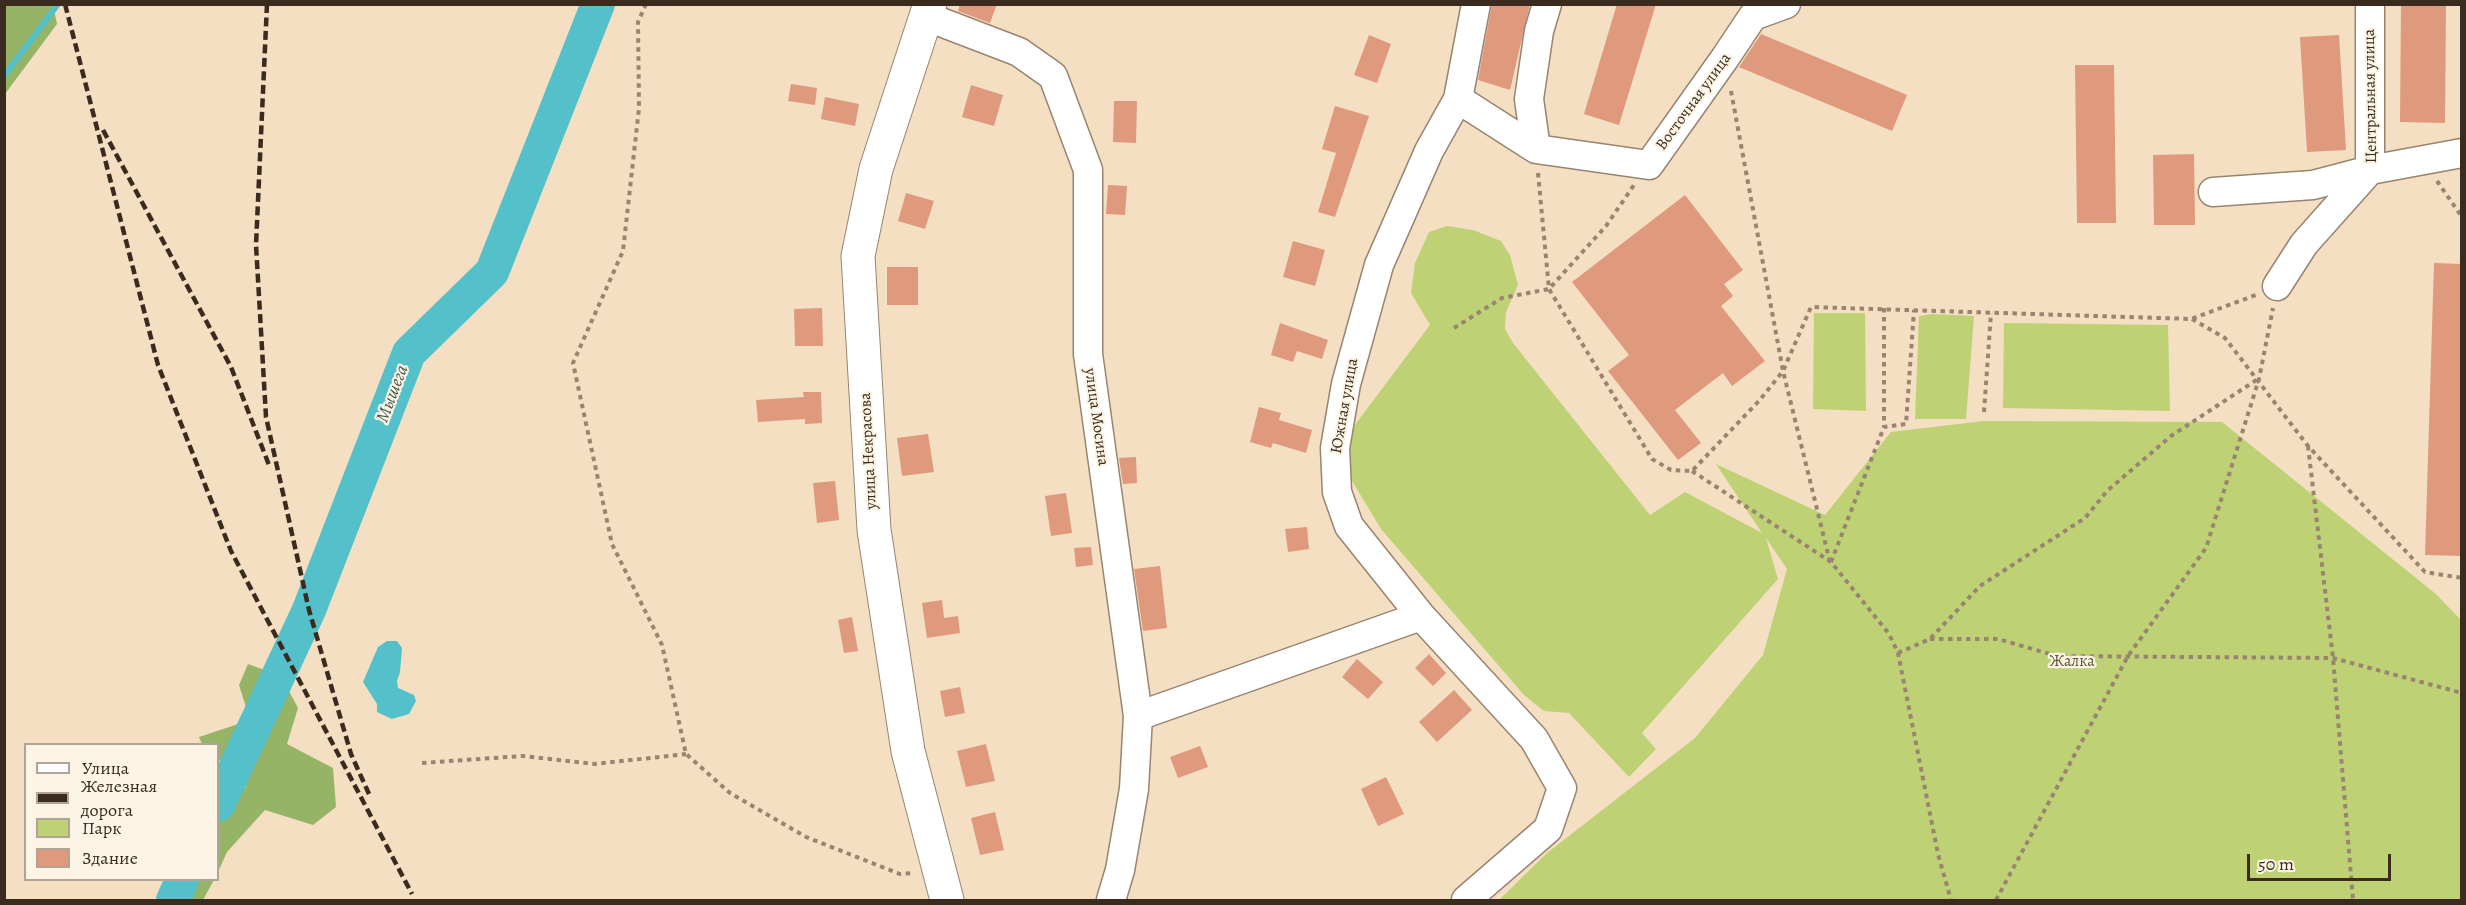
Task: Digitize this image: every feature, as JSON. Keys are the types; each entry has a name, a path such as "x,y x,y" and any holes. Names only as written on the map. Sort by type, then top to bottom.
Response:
{"main road":[{"name":"улица Некрасова","path":"928,10 876,169 858,256 874,530 908,751 943,886"}],"street":[{"name":"Южная улица","path":"1466,900 1548,829 1562,788 1534,739 1421,616 1349,526 1337,492 1335,448 1346,384 1379,265 1429,151 1458,99 1476,4"},
{"path":"1536,148 1529,99 1539,31 1547,4"},
{"name":"Восточная улица","path":"1458,99 1536,148 1648,165 1753,16 1786,4"},
{"name":"Центральная улица","path":"2370,4 2370,170 2462,153"},
{"name":"улица Мосина","path":"928,10 1019,52 1053,76 1088,170 1088,354 1138,716 1134,789 1120,870 1111,900"},
{"path":"2213,192 2313,185 2370,170"},
{"path":"2277,286 2304,244 2370,170"},
{"path":"1138,716 1421,616"}],"path":[{"path":"646,4 638,22 639,108 623,251 573,363 612,544 662,645 686,754 730,793 806,837 900,874 943,886"},
{"path":"1725,58 1783,371 1831,562"},
{"path":"1536,148 1549,289 1652,459 1671,470 1692,471 1831,562 1888,634 1898,653 1938,854 1952,900"},
{"path":"2422,160 2462,217"},
{"path":"1454,328 1502,298 1549,289 1606,226 1648,165"},
{"path":"1692,471 1759,401 1783,371 1811,307 2191,319 2231,306 2277,286"},
{"path":"1996,900 2128,656 2206,548 2259,379 2277,286"},
{"path":"1831,562 1884,427 1884,308"},
{"path":"1884,427 1906,424 1914,310"},
{"path":"1984,412 1991,313"},
{"path":"2191,319 2225,338 2259,379 2308,446 2425,572 2462,578"},
{"path":"1898,653 1930,639 1980,586 2085,518 2107,491 2171,436 2259,379"},
{"path":"2308,446 2333,658 2353,900"},
{"path":"1930,639 1998,639 2057,656 2333,658 2462,693"},
{"path":"422,763 522,756 595,764 686,754"}],"green space":[{"path":"5,4 53,5 57,24 5,94"},
{"name":"Жалка","path":"1447,226 1473,230 1501,241 1510,255 1518,285 1506,312 1505,329 1513,343 1650,515 1685,492 1762,533 1716,464 1825,515 1891,432 1984,421 2222,422 2436,594 2461,620 2461,900 1499,900 1547,853 1695,738 1763,655 1787,569 1766,538 1778,579 1642,733 1656,749 1629,777 1569,713 1544,711 1524,695 1381,529 1343,466 1345,438 1430,325 1411,293 1415,263 1429,232"},
{"path":"1814,313 1865,313 1866,411 1813,409"},
{"path":"1932,314 1974,316 1966,419 1915,419 1919,316"},
{"path":"2004,323 2168,325 2170,411 2003,408"},
{"path":"248,664 281,676 298,708 287,744 333,768 336,807 313,825 265,810 227,852 219,870 219,805 246,787 245,763 219,760 219,743 202,743 199,737 250,720 239,685"},
{"path":"178,881 213,881 203,900 168,900"}],"water":[{"path":"387,641 397,641 402,648 398,688 414,695 416,701 409,714 392,719 377,712 377,704 363,682 378,647"}],"building":[{"path":"960,4 997,4 990,23 958,11"},
{"path":"1492,4 1530,4 1510,90 1478,80"},
{"path":"1617,4 1656,4 1619,125 1584,114"},
{"path":"2401,4 2446,4 2445,123 2400,122"},
{"path":"1761,34 1907,95 1892,131 1739,67"},
{"path":"1369,35 1391,44 1377,83 1354,75"},
{"path":"2339,35 2346,150 2307,152 2300,37"},
{"path":"2075,65 2114,65 2116,223 2077,223"},
{"path":"791,84 817,88 815,105 788,101"},
{"path":"971,85 1003,95 994,126 962,117"},
{"path":"825,97 859,104 855,126 821,119"},
{"path":"1114,101 1137,101 1136,143 1113,142"},
{"path":"1335,106 1369,116 1335,217 1318,212 1336,153 1322,149"},
{"path":"2194,154 2195,225 2154,225 2153,155"},
{"path":"1108,185 1127,186 1125,215 1106,214"},
{"path":"906,193 934,201 925,229 898,221"},
{"path":"1685,195 1743,270 1724,284 1733,296 1721,306 1765,361 1732,386 1723,373 1675,410 1701,443 1678,460 1608,371 1629,355 1572,282"},
{"path":"1293,241 1325,250 1315,286 1283,277"},
{"path":"2434,263 2462,264 2462,556 2425,555"},
{"path":"887,267 918,267 918,305 887,305"},
{"path":"822,308 823,346 795,346 794,309"},
{"path":"1280,323 1328,340 1322,359 1297,351 1293,362 1271,355"},
{"path":"803,392 821,392 822,423 805,424 805,419 758,422 756,400 804,397"},
{"path":"1259,407 1281,413 1279,420 1312,430 1306,453 1273,443 1271,448 1250,442"},
{"path":"928,434 934,472 902,476 897,438"},
{"path":"1136,457 1137,483 1123,484 1119,458"},
{"path":"835,481 839,520 817,523 813,483"},
{"path":"1066,493 1072,533 1051,536 1045,496"},
{"path":"1307,527 1309,549 1288,552 1285,529"},
{"path":"1091,547 1093,565 1076,567 1074,548"},
{"path":"1160,566 1167,628 1143,631 1134,569"},
{"path":"942,600 944,618 958,616 960,633 927,638 922,603"},
{"path":"852,617 858,651 844,653 838,620"},
{"path":"1429,654 1446,673 1433,686 1415,668"},
{"path":"1357,659 1383,682 1368,699 1342,677"},
{"path":"960,687 965,713 945,717 940,691"},
{"path":"1454,690 1472,710 1437,742 1419,722"},
{"path":"986,744 995,781 966,787 957,751"},
{"path":"1200,746 1208,767 1178,778 1170,757"},
{"path":"1386,777 1404,814 1378,826 1361,789"},
{"path":"995,812 1004,850 980,855 971,818"}],"waterway":[{"path":"4,76 58,4"},
{"name":"Мышега","path":"219,803 309,610 409,353 492,272 598,4"},
{"name":"Мышега","path":"173,900 182,881"}],"railway":[{"path":"65,4 158,365 231,551 412,894"},
{"path":"267,4 256,245 266,417 309,610 351,754 369,794"},
{"path":"103,130 231,367 269,465"}]}
